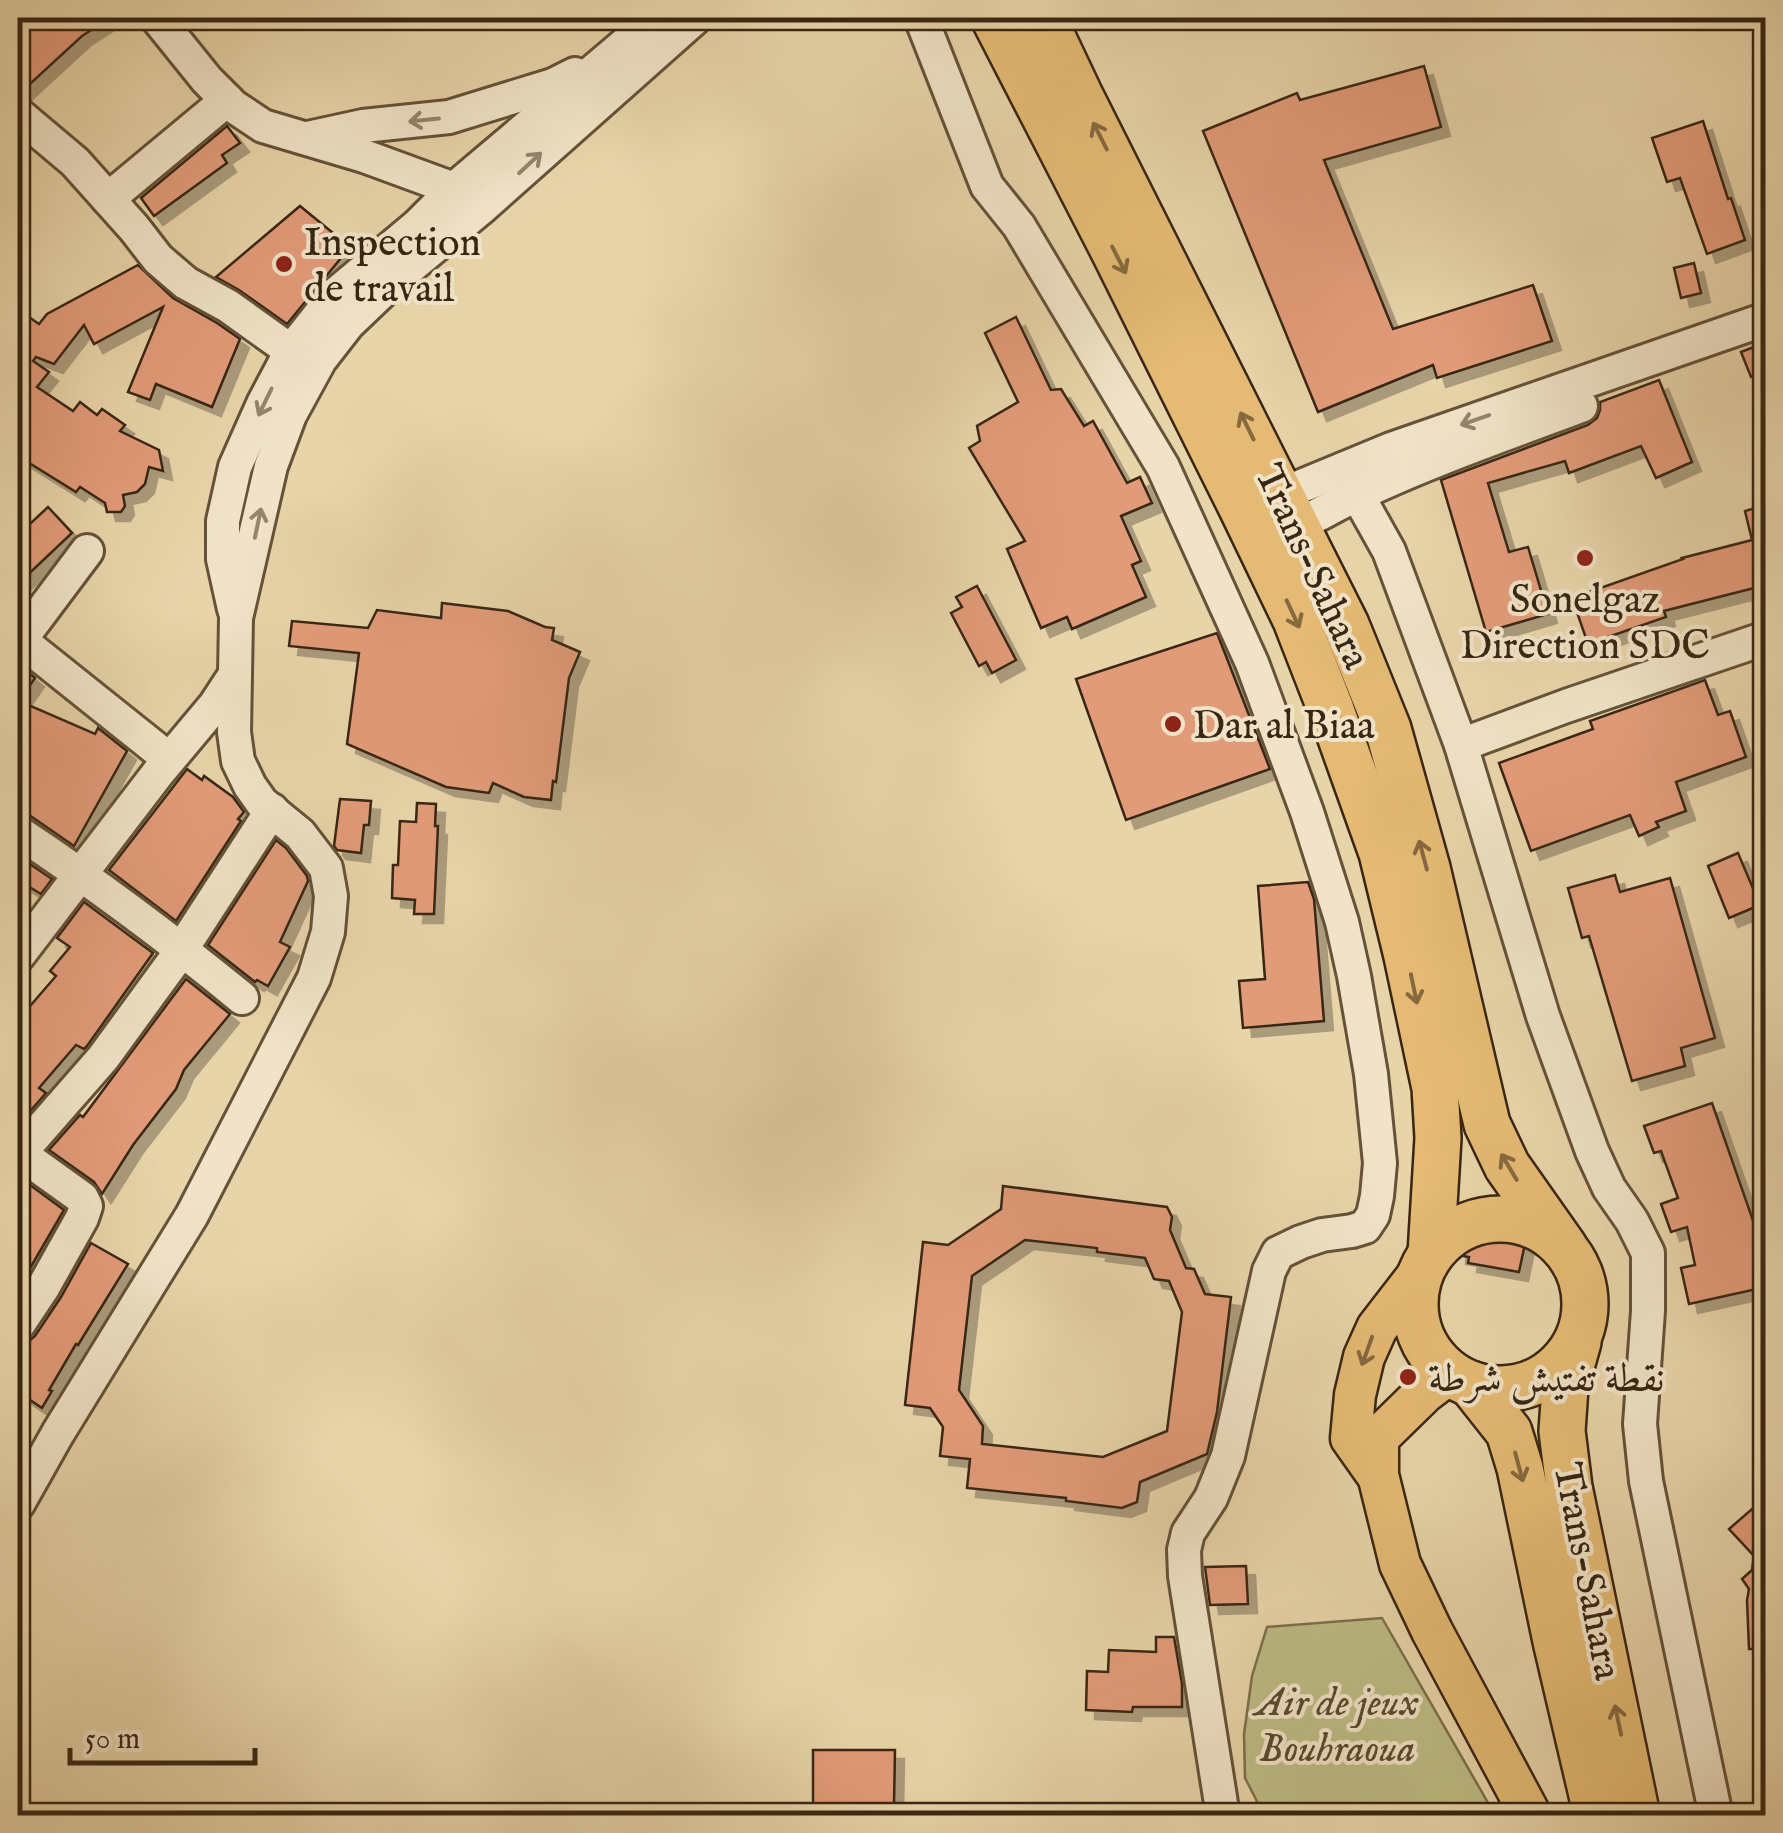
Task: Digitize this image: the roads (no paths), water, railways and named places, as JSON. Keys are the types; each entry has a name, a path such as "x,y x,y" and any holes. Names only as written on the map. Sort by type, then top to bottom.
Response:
{"highway":[{"name":"Trans-Sahara","path":"994,18 1123,268 1269,518 1346,625 1388,729 1427,868 1487,1124 1506,1166 1564,1247"},
{"name":"Trans-Sahara","path":"1043,18 1269,518 1296,620 1382,853 1435,1088 1438,1138 1426,1262"},
{"path":"1496,1219 1521,1221 1544,1231 1564,1247 1582,1285 1582,1328 1570,1352 1550,1372 1526,1385 1498,1389 1460,1378 1433,1357 1415,1314 1416,1290 1426,1262 1449,1236 1471,1224 1496,1219"},
{"name":"Trans-Sahara","path":"1582,1328 1565,1388 1562,1431 1569,1487 1638,1816"},
{"name":"Trans-Sahara","path":"1460,1378 1509,1432 1596,1816"}],"main road":[{"path":"1378,1475 1352,1438 1355,1396 1376,1328 1426,1262"},
{"path":"1460,1378 1425,1392 1378,1438 1378,1475 1400,1564 1531,1816"}],"street":[{"path":"157,18 227,100 263,126 364,156 467,199"},
{"path":"18,1504 192,1215 314,978 328,932 330,896 326,868 300,834 262,802 250,786 238,761 234,732 236,618 270,466 290,414 320,360 348,324 467,199 614,54 656,18"},
{"path":"236,618 223,558 223,521 235,467 291,351 337,293 418,225 467,199 695,18"},
{"path":"921,18 987,186 1019,226 1126,402 1164,467 1206,559 1252,664 1307,812 1342,922 1354,976 1380,1163 1373,1215 1365,1227 1322,1235 1278,1253 1269,1271 1228,1456 1210,1498 1188,1533 1184,1550 1223,1816"},
{"path":"306,138 363,126 449,117 553,85 614,54"},
{"path":"108,199 227,100"},
{"path":"18,114 75,162 158,259 186,283 238,312 291,351"},
{"path":"1269,518 1438,447 1675,361 1766,318"},
{"path":"1675,361 1766,342"},
{"path":"1350,482 1390,551 1461,745 1543,1016 1586,1134 1609,1188 1632,1220 1648,1254 1640,1424 1646,1481 1716,1816"},
{"path":"87,551 19,642 169,759"},
{"path":"1461,745 1766,638"},
{"path":"18,956 234,676"},
{"path":"21,1312 86,1206 82,1198 18,1151 102,1058 182,950 272,810"},
{"path":"18,832 80,873 242,998"}],"place":[{"name":"Inspection de travail","path":"284,264"},
{"name":"Sonelgaz Direction SDC","path":"1585,558"},
{"name":"Dar al Biaa","path":"1173,724"},
{"name":"نقطة تفتيش شرطة","path":"1408,1377"}],"park label":[{"name":"Air de jeux Bouhraoua","path":"1337,1724"}]}
